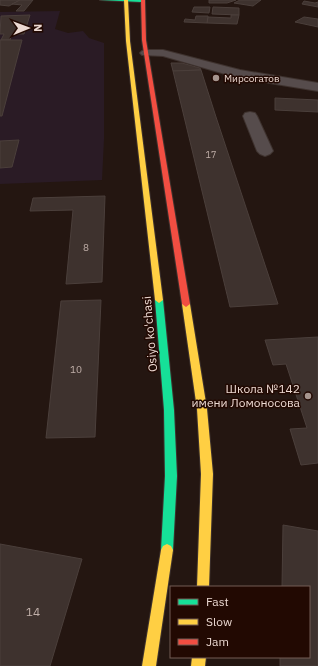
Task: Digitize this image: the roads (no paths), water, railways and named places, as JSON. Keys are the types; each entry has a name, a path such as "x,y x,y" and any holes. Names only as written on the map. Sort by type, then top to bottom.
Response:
{"main road":[{"path":"102,0 142,0 146,53 202,409 207,474 203,586"},
{"name":"Osiyo ko'chasi","path":"126,0 129,54 160,308 169,410 172,476 166,558 149,666"},
{"path":"127,32 144,32"},
{"path":"129,54 146,53"}],"street":[{"path":"146,53 163,53 240,74 318,87"},
{"path":"250,116 266,151"}],"place":[{"name":"Мирсогатов","path":"216,78"},
{"name":"Школа №142 имени Ломоносова","path":"308,396"}]}
